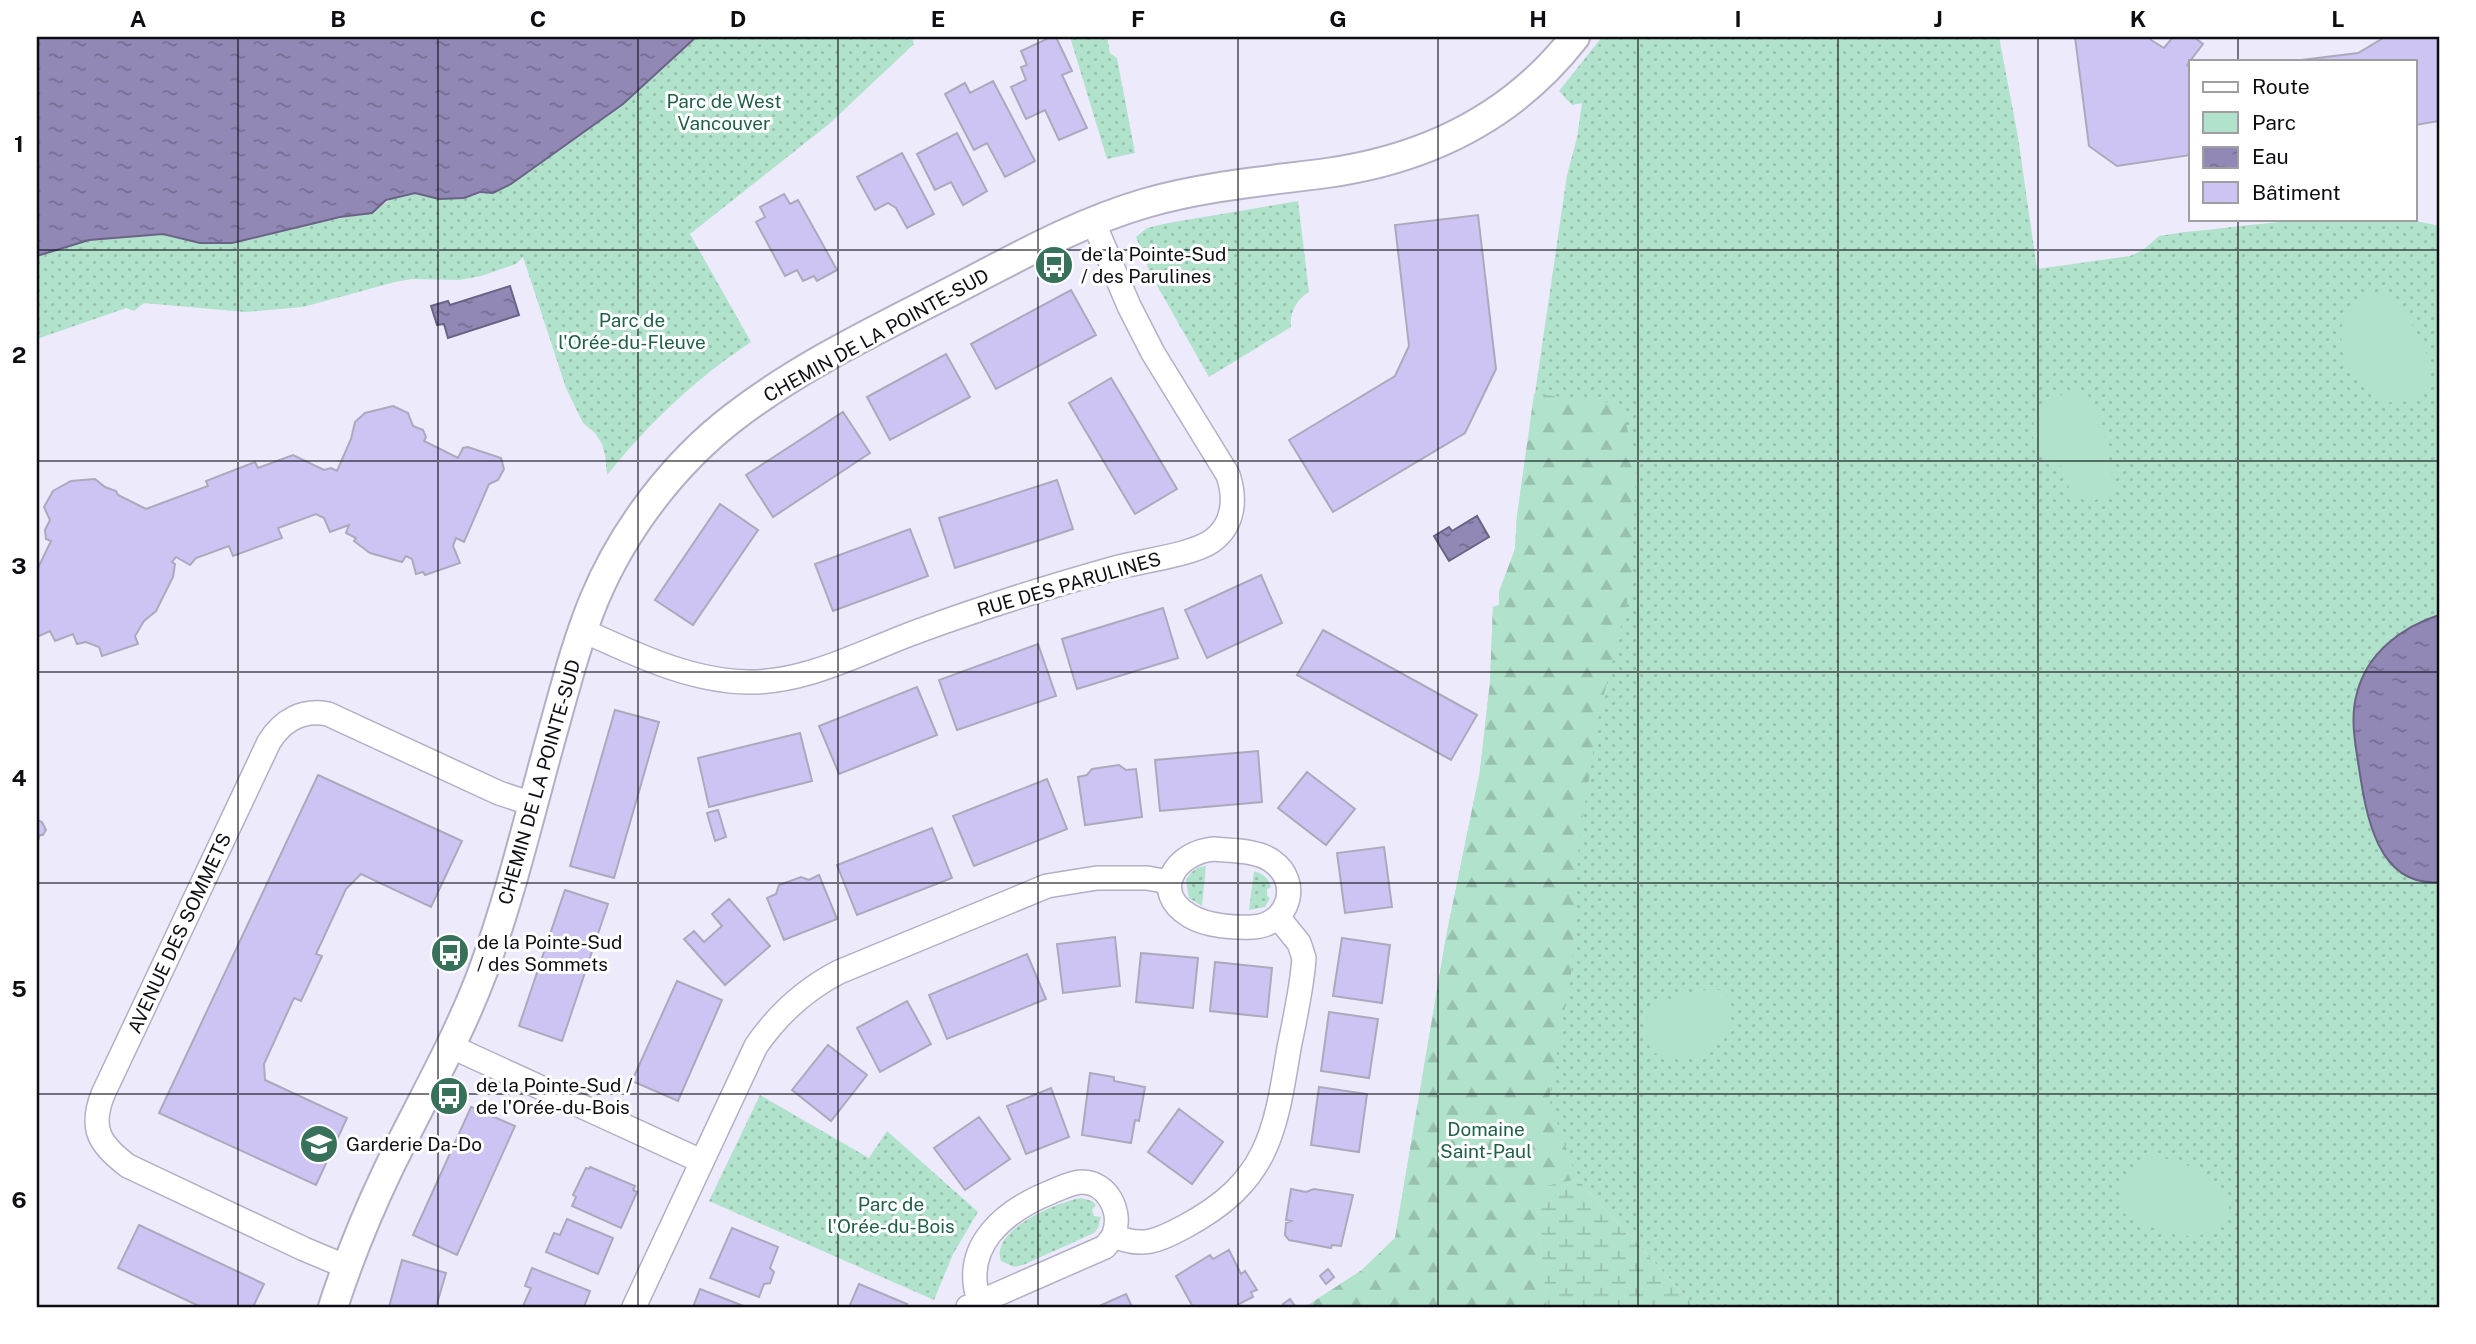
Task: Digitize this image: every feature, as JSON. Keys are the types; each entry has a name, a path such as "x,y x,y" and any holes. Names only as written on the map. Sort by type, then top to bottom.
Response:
{"street":[{"name":"CHEMIN DE LA POINTE-SUD","path":"333,1307 386,1174 433,1084 483,970 582,631 600,587 639,519 670,479 730,420 779,385 873,332 1047,241 1093,221 1181,195 1340,171 1415,153 1453,138 1501,109 1526,89 1575,37"},
{"name":"RUE DES PARULINES","path":"582,631 699,677 748,682 773,680 821,669 1002,601 1191,550 1213,540 1223,529 1233,508 1233,492 1228,475 1153,353 1129,306 1093,221"},
{"name":"AVENUE DES SOMMETS","path":"347,1267 122,1161 108,1150 97,1129 96,1116 103,1094 269,742 283,724 305,713 328,714 499,793 532,804"},
{"path":"1214,849 1263,856 1279,868 1288,887 1289,898 1278,917 1259,926 1251,928 1200,921 1177,905 1170,891 1170,881 1174,868 1182,860 1201,851 1214,849"},
{"path":"634,1307 755,1046 782,1013 820,982 1047,886 1097,878 1170,881"},
{"path":"1114,1236 1130,1243 1147,1242 1188,1224 1238,1189 1268,1146 1279,1108 1304,958 1299,943 1278,917"},
{"path":"450,1046 701,1161"},
{"path":"1081,1182 1094,1184 1105,1191 1112,1200 1116,1226 1114,1236 1105,1247 974,1304 973,1274 985,1240 1006,1215 1043,1195 1081,1182"}],"green space":[{"name":"Parc de West Vancouver","path":"696,37 912,37 914,44 829,124 690,234 751,342 710,371 674,403 607,475 602,444 595,433 583,423 566,388 523,257 516,264 481,276 459,280 412,279 303,307 246,312 144,303 134,311 126,308 37,339 37,256 40,253 90,240 163,234 200,243 372,213 404,194 416,193 455,199 493,193"},
{"path":"1070,37 1107,37 1110,53 1117,58 1135,153 1107,159"},
{"path":"1602,37 1999,37 2018,137 2037,269 2130,256 2143,250 2159,236 2184,232 2302,220 2400,220 2439,226 2439,1307 1696,1307 1577,1179 1542,1188 1537,1210 1547,1307 1305,1307 1362,1270 1395,1238 1446,937 1480,771 1490,682 1493,607 1499,605 1499,592 1515,549 1517,516 1567,175 1577,138 1582,103 1572,105 1559,91"},
{"path":"1298,201 1309,292 1295,307 1291,327 1209,377 1151,275 1136,237 1147,228 1168,223"},
{"path":"2372,292 2388,294 2401,303 2431,362 2429,380 2419,394 2404,402 2386,401 2377,395 2360,382 2345,362 2341,337 2345,314 2355,301"},
{"path":"2071,391 2091,400 2103,429 2113,488 2099,499 2084,500 2073,495 2062,468 2040,451 2033,439 2032,430 2039,413 2054,399"},
{"name":"Domaine Saint-Paul","path":"1534,394 1620,403 1636,460 1632,582 1599,715 1579,842 1572,968 1549,1099 1577,1179 1542,1188 1537,1210 1547,1307 1305,1307 1362,1270 1395,1238 1446,937 1480,771 1490,682 1493,607 1499,605 1499,592 1515,549"},
{"path":"1206,866 1202,906 1189,898 1186,881 1194,870"},
{"path":"1254,871 1268,881 1271,887 1267,889 1267,896 1270,898 1265,907 1249,910"},
{"path":"1720,990 1730,1002 1732,1016 1718,1042 1705,1052 1688,1058 1671,1058 1653,1052 1645,1037 1645,1023 1651,1012 1675,997 1691,992"},
{"name":"Parc de l'Orée-du-Bois","path":"760,1095 869,1158 887,1131 978,1212 953,1254 934,1300 709,1201"},
{"path":"2154,1157 2178,1162 2212,1180 2221,1189 2230,1211 2223,1222 2214,1230 2192,1236 2167,1233 2125,1214 2119,1201 2123,1183 2137,1164"},
{"path":"1577,1179 1696,1307 1547,1307 1537,1210 1542,1187"},
{"path":"1081,1198 1092,1201 1096,1205 1092,1210 1094,1216 1101,1217 1094,1233 1023,1265 1014,1267 1001,1261 1000,1250 1015,1228 1057,1205"}],"water":[{"path":"37,37 696,37 623,104 511,184 493,193 480,192 464,198 439,199 415,193 386,200 372,213 340,217 232,243 200,243 163,234 89,240 37,256"},
{"path":"510,286 519,315 448,338 444,324 437,325 431,306 448,301 450,305"},
{"path":"1477,516 1489,537 1449,561 1434,536 1449,527 1452,531"},
{"path":"2439,615 2439,882 2418,880 2401,873 2388,860 2378,844 2366,806 2354,721 2355,702 2362,679 2378,654 2399,634"}],"building":[{"path":"1056,37 1072,71 1062,75 1087,128 1059,140 1045,110 1026,119 1011,87 1026,80 1021,67 1027,65 1021,51"},
{"path":"2075,37 2151,37 2151,40 2164,48 2173,37 2194,37 2203,44 2187,65 2189,155 2117,166 2089,146"},
{"path":"2385,37 2439,37 2439,121 2416,125 2416,60 2301,60 2358,53"},
{"path":"993,81 1035,161 1005,177 987,143 974,150 945,94 965,83 970,93"},
{"path":"957,133 987,191 963,205 951,182 935,190 917,154"},
{"path":"902,153 934,214 907,228 896,208 888,203 875,210 857,177"},
{"path":"784,194 790,204 798,200 837,270 817,281 814,276 803,281 797,270 785,276 756,222 765,217 760,207"},
{"path":"1478,215 1496,369 1465,433 1333,512 1289,440 1395,376 1409,346 1395,225"},
{"path":"1071,290 1096,335 996,389 971,344"},
{"path":"946,354 970,397 890,440 867,397"},
{"path":"1111,378 1177,489 1135,514 1069,403"},
{"path":"393,406 408,413 413,426 423,430 426,437 424,441 458,458 463,448 468,447 501,458 504,469 498,480 489,484 464,542 456,538 453,546 460,563 425,575 423,572 416,574 412,559 406,556 402,562 370,553 354,541 356,538 346,533 349,525 330,532 324,518 316,514 278,528 282,538 233,556 229,546 196,558 190,565 176,557 172,562 175,564 173,577 156,611 144,621 135,636 138,644 102,656 99,647 86,642 77,644 73,634 55,641 50,631 37,637 37,570 51,541 46,539 45,530 50,520 44,507 53,491 71,481 95,479 116,491 118,495 146,509 208,486 206,481 255,462 258,468 293,455 324,470 331,468 337,471 351,439 355,422 365,413"},
{"path":"843,412 870,453 773,517 746,475"},
{"path":"1057,480 1073,529 955,568 939,518"},
{"path":"720,504 758,530 693,625 655,600"},
{"path":"910,529 928,576 833,611 815,564"},
{"path":"1261,575 1282,623 1207,658 1185,610"},
{"path":"1163,608 1178,658 1077,689 1062,639"},
{"path":"1323,630 1477,715 1451,760 1297,675"},
{"path":"1038,644 1056,696 957,730 939,680"},
{"path":"917,687 937,735 839,774 819,726"},
{"path":"615,710 659,722 614,878 570,866"},
{"path":"800,733 812,781 709,807 698,758"},
{"path":"1258,751 1262,802 1160,811 1155,760"},
{"path":"1119,765 1126,770 1136,769 1142,817 1085,825 1078,777 1087,775 1092,769"},
{"path":"1307,772 1355,809 1326,845 1278,808"},
{"path":"318,775 462,841 431,907 361,874 346,889 316,954 322,956 301,1001 294,998 264,1064 265,1080 347,1118 316,1185 159,1113"},
{"path":"1047,779 1067,829 974,866 953,816"},
{"path":"718,810 726,837 715,841 707,813"},
{"path":"37,820 42,822 46,830 37,843"},
{"path":"932,828 952,878 857,915 837,865"},
{"path":"1384,847 1392,907 1345,913 1337,853"},
{"path":"819,875 837,919 784,940 767,898 776,894 779,885 801,877 809,880"},
{"path":"565,890 608,904 562,1041 519,1026"},
{"path":"729,899 770,946 725,985 684,939 694,931 704,942 722,926 712,914"},
{"path":"1115,937 1120,986 1063,993 1057,944"},
{"path":"1342,938 1390,945 1382,1003 1333,996"},
{"path":"1141,953 1198,958 1193,1008 1136,1002"},
{"path":"1027,954 1046,999 947,1039 929,995"},
{"path":"1215,962 1272,968 1267,1017 1210,1011"},
{"path":"677,981 722,1000 678,1101 632,1081"},
{"path":"907,1001 931,1044 880,1072 857,1028"},
{"path":"1329,1012 1378,1019 1369,1078 1321,1071"},
{"path":"828,1045 867,1075 831,1121 792,1090"},
{"path":"1090,1073 1145,1087 1139,1121 1135,1120 1131,1143 1082,1135"},
{"path":"1319,1087 1367,1094 1359,1152 1311,1145"},
{"path":"1051,1088 1069,1137 1026,1154 1007,1106"},
{"path":"471,1107 515,1126 457,1255 413,1235"},
{"path":"1179,1109 1223,1142 1192,1184 1148,1152"},
{"path":"979,1117 1010,1159 965,1190 934,1148"},
{"path":"590,1167 635,1186 633,1190 637,1192 621,1228 572,1206 576,1197 573,1195 586,1168"},
{"path":"1291,1189 1306,1192 1314,1189 1353,1195 1341,1246 1332,1245 1331,1248 1289,1240 1285,1235 1286,1223 1291,1221 1286,1220"},
{"path":"567,1219 613,1238 598,1274 546,1252 554,1233 560,1235"},
{"path":"139,1225 264,1284 253,1307 201,1307 118,1268"},
{"path":"732,1228 778,1247 770,1268 774,1272 770,1283 764,1284 759,1297 710,1278"},
{"path":"1229,1250 1241,1274 1245,1271 1257,1290 1251,1292 1253,1297 1233,1307 1193,1307 1176,1276 1210,1255 1213,1259"},
{"path":"402,1260 446,1273 436,1307 389,1307"},
{"path":"532,1268 590,1291 584,1307 523,1306 531,1288 525,1286"},
{"path":"1328,1269 1334,1277 1326,1284 1320,1276"},
{"path":"859,1284 907,1304 905,1307 849,1307"},
{"path":"700,1289 746,1307 693,1307"},
{"path":"1126,1294 1132,1307 1097,1307"},
{"path":"1290,1299 1295,1306 1285,1307 1283,1304"}],"place":[{"name":"de la Pointe-Sud / des Parulines","path":"1054,265"},
{"name":"de la Pointe-Sud / des Sommets","path":"450,953"},
{"name":"de la Pointe-Sud / de l'Orée-du-Bois","path":"449,1096"},
{"name":"Garderie Da-Do","path":"319,1144"}],"park label":[{"name":"Parc de l'Orée-du-Fleuve","path":"632,331"}]}
